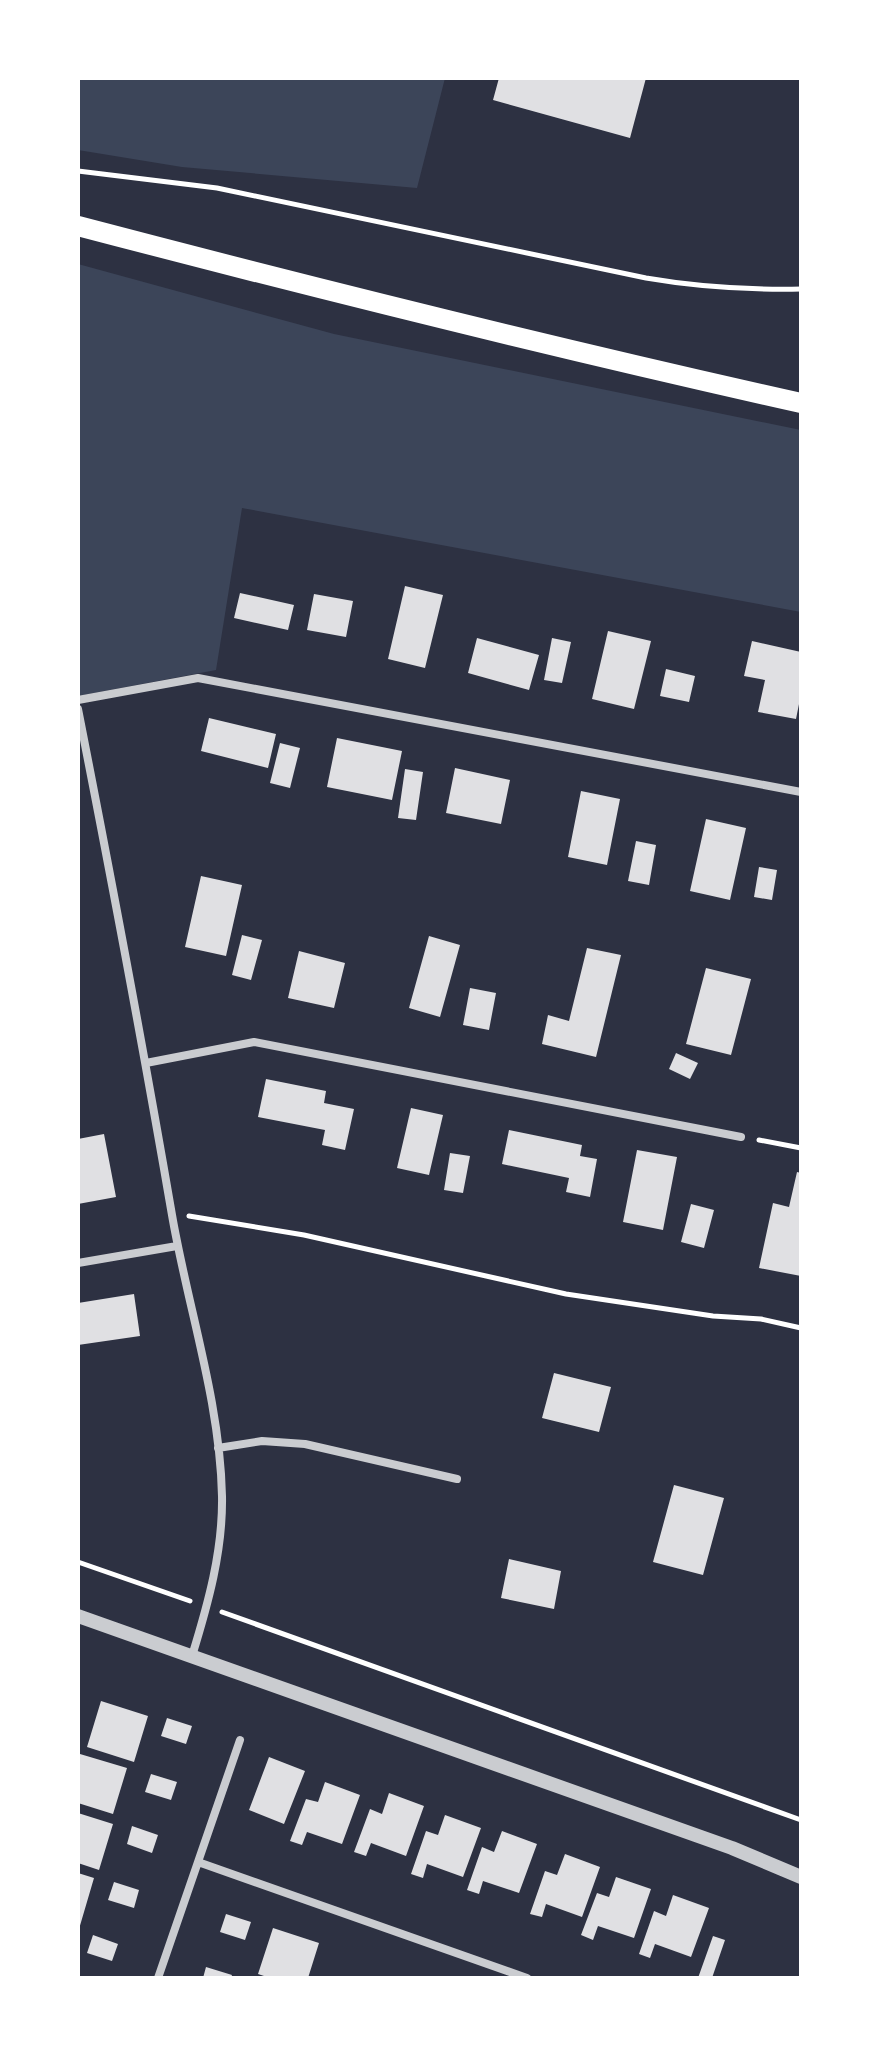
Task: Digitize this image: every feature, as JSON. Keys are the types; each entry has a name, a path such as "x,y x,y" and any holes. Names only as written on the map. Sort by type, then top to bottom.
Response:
{"main road":[{"path":"78,226 399,309 801,403"}],"street":[{"path":"78,700 198,678 801,792"},
{"path":"78,709 146,1063 177,1246 218,1448 222,1497 219,1540 214,1577 192,1656"},
{"path":"146,1063 254,1042 741,1137"},
{"path":"78,1263 177,1246"},
{"path":"218,1448 262,1441 305,1444 457,1479"},
{"path":"78,1616 718,1842 801,1877"},
{"path":"158,1978 240,1740"},
{"path":"198,1862 527,1978"}],"path":[{"path":"78,171 217,188 646,278 750,290 801,289"},
{"path":"741,1137 801,1148"},
{"path":"172,1216 190,1216 304,1235 610,1302 761,1319 801,1328"},
{"path":"78,1562 801,1820"}],"shaded area":[{"path":"78,78 445,78 417,188 182,167 78,150"},
{"path":"78,264 334,334 801,430 801,612 242,508 216,670 78,696"}],"building":[{"path":"499,78 646,78 630,138 493,100"},
{"path":"405,586 443,595 425,668 388,659"},
{"path":"240,593 294,605 288,630 234,618"},
{"path":"314,594 353,601 346,637 307,630"},
{"path":"608,631 651,641 634,709 592,699"},
{"path":"477,638 539,655 529,690 468,673"},
{"path":"552,638 571,642 562,683 544,680"},
{"path":"752,641 801,652 801,694 796,719 758,712 765,680 744,676"},
{"path":"666,669 695,676 689,702 660,696"},
{"path":"209,718 276,734 268,768 201,751"},
{"path":"337,738 402,751 392,800 327,787"},
{"path":"280,743 300,748 290,788 270,783"},
{"path":"455,768 510,780 501,824 446,813"},
{"path":"405,769 423,772 416,820 398,818"},
{"path":"581,791 620,799 607,865 568,857"},
{"path":"706,819 746,828 730,900 690,891"},
{"path":"636,841 656,845 649,885 628,881"},
{"path":"759,867 777,870 772,900 754,897"},
{"path":"201,876 242,885 226,956 185,947"},
{"path":"242,935 262,940 251,980 232,975"},
{"path":"429,936 460,945 440,1017 409,1008"},
{"path":"587,948 621,955 596,1057 542,1044 548,1015 569,1021"},
{"path":"299,951 345,963 334,1008 288,998"},
{"path":"706,968 751,979 731,1055 686,1044"},
{"path":"470,988 496,993 489,1030 463,1025"},
{"path":"676,1053 698,1063 690,1079 669,1069"},
{"path":"266,1079 326,1091 324,1103 354,1109 345,1150 322,1145 325,1130 258,1117"},
{"path":"411,1108 443,1115 429,1175 397,1168"},
{"path":"509,1130 582,1145 580,1156 597,1159 590,1197 566,1192 569,1178 502,1164"},
{"path":"104,1134 116,1197 78,1204 78,1139"},
{"path":"637,1150 677,1157 663,1230 623,1222"},
{"path":"450,1153 470,1156 463,1193 444,1190"},
{"path":"797,1172 801,1173 801,1276 759,1268 773,1203 789,1207"},
{"path":"691,1204 714,1210 704,1248 681,1242"},
{"path":"134,1294 140,1336 78,1345 78,1303"},
{"path":"554,1373 611,1387 599,1432 542,1418"},
{"path":"674,1485 724,1498 703,1575 653,1562"},
{"path":"509,1559 561,1571 554,1609 501,1598"},
{"path":"101,1701 148,1716 134,1762 87,1747"},
{"path":"167,1718 192,1726 186,1744 161,1736"},
{"path":"80,1754 127,1768 113,1814 78,1803"},
{"path":"269,1757 305,1771 284,1824 249,1810"},
{"path":"151,1774 177,1782 171,1800 145,1792"},
{"path":"325,1782 360,1795 342,1844 307,1832 302,1845 290,1841 306,1799 318,1802"},
{"path":"389,1793 424,1806 406,1856 371,1843 366,1856 354,1852 370,1809 382,1814"},
{"path":"78,1813 113,1824 99,1870 78,1863"},
{"path":"445,1815 481,1828 463,1877 427,1864 423,1878 411,1874 426,1831 438,1835"},
{"path":"132,1826 158,1835 152,1853 127,1844"},
{"path":"502,1831 537,1844 519,1893 483,1881 479,1894 467,1890 482,1847 494,1852"},
{"path":"565,1854 600,1867 582,1917 546,1904 542,1917 530,1914 545,1871 557,1875"},
{"path":"78,1873 94,1878 79,1929 78,1929"},
{"path":"616,1877 651,1889 634,1938 598,1926 593,1940 581,1935 597,1893 609,1897"},
{"path":"114,1882 139,1890 134,1908 108,1900"},
{"path":"673,1895 709,1908 691,1957 655,1944 650,1958 639,1954 654,1911 666,1916"},
{"path":"226,1914 251,1922 245,1940 220,1932"},
{"path":"273,1928 319,1943 308,1978 270,1978 258,1974"},
{"path":"93,1935 118,1944 112,1961 87,1953"},
{"path":"713,1936 725,1940 712,1978 698,1978"},
{"path":"206,1967 232,1975 231,1978 203,1978"}]}
